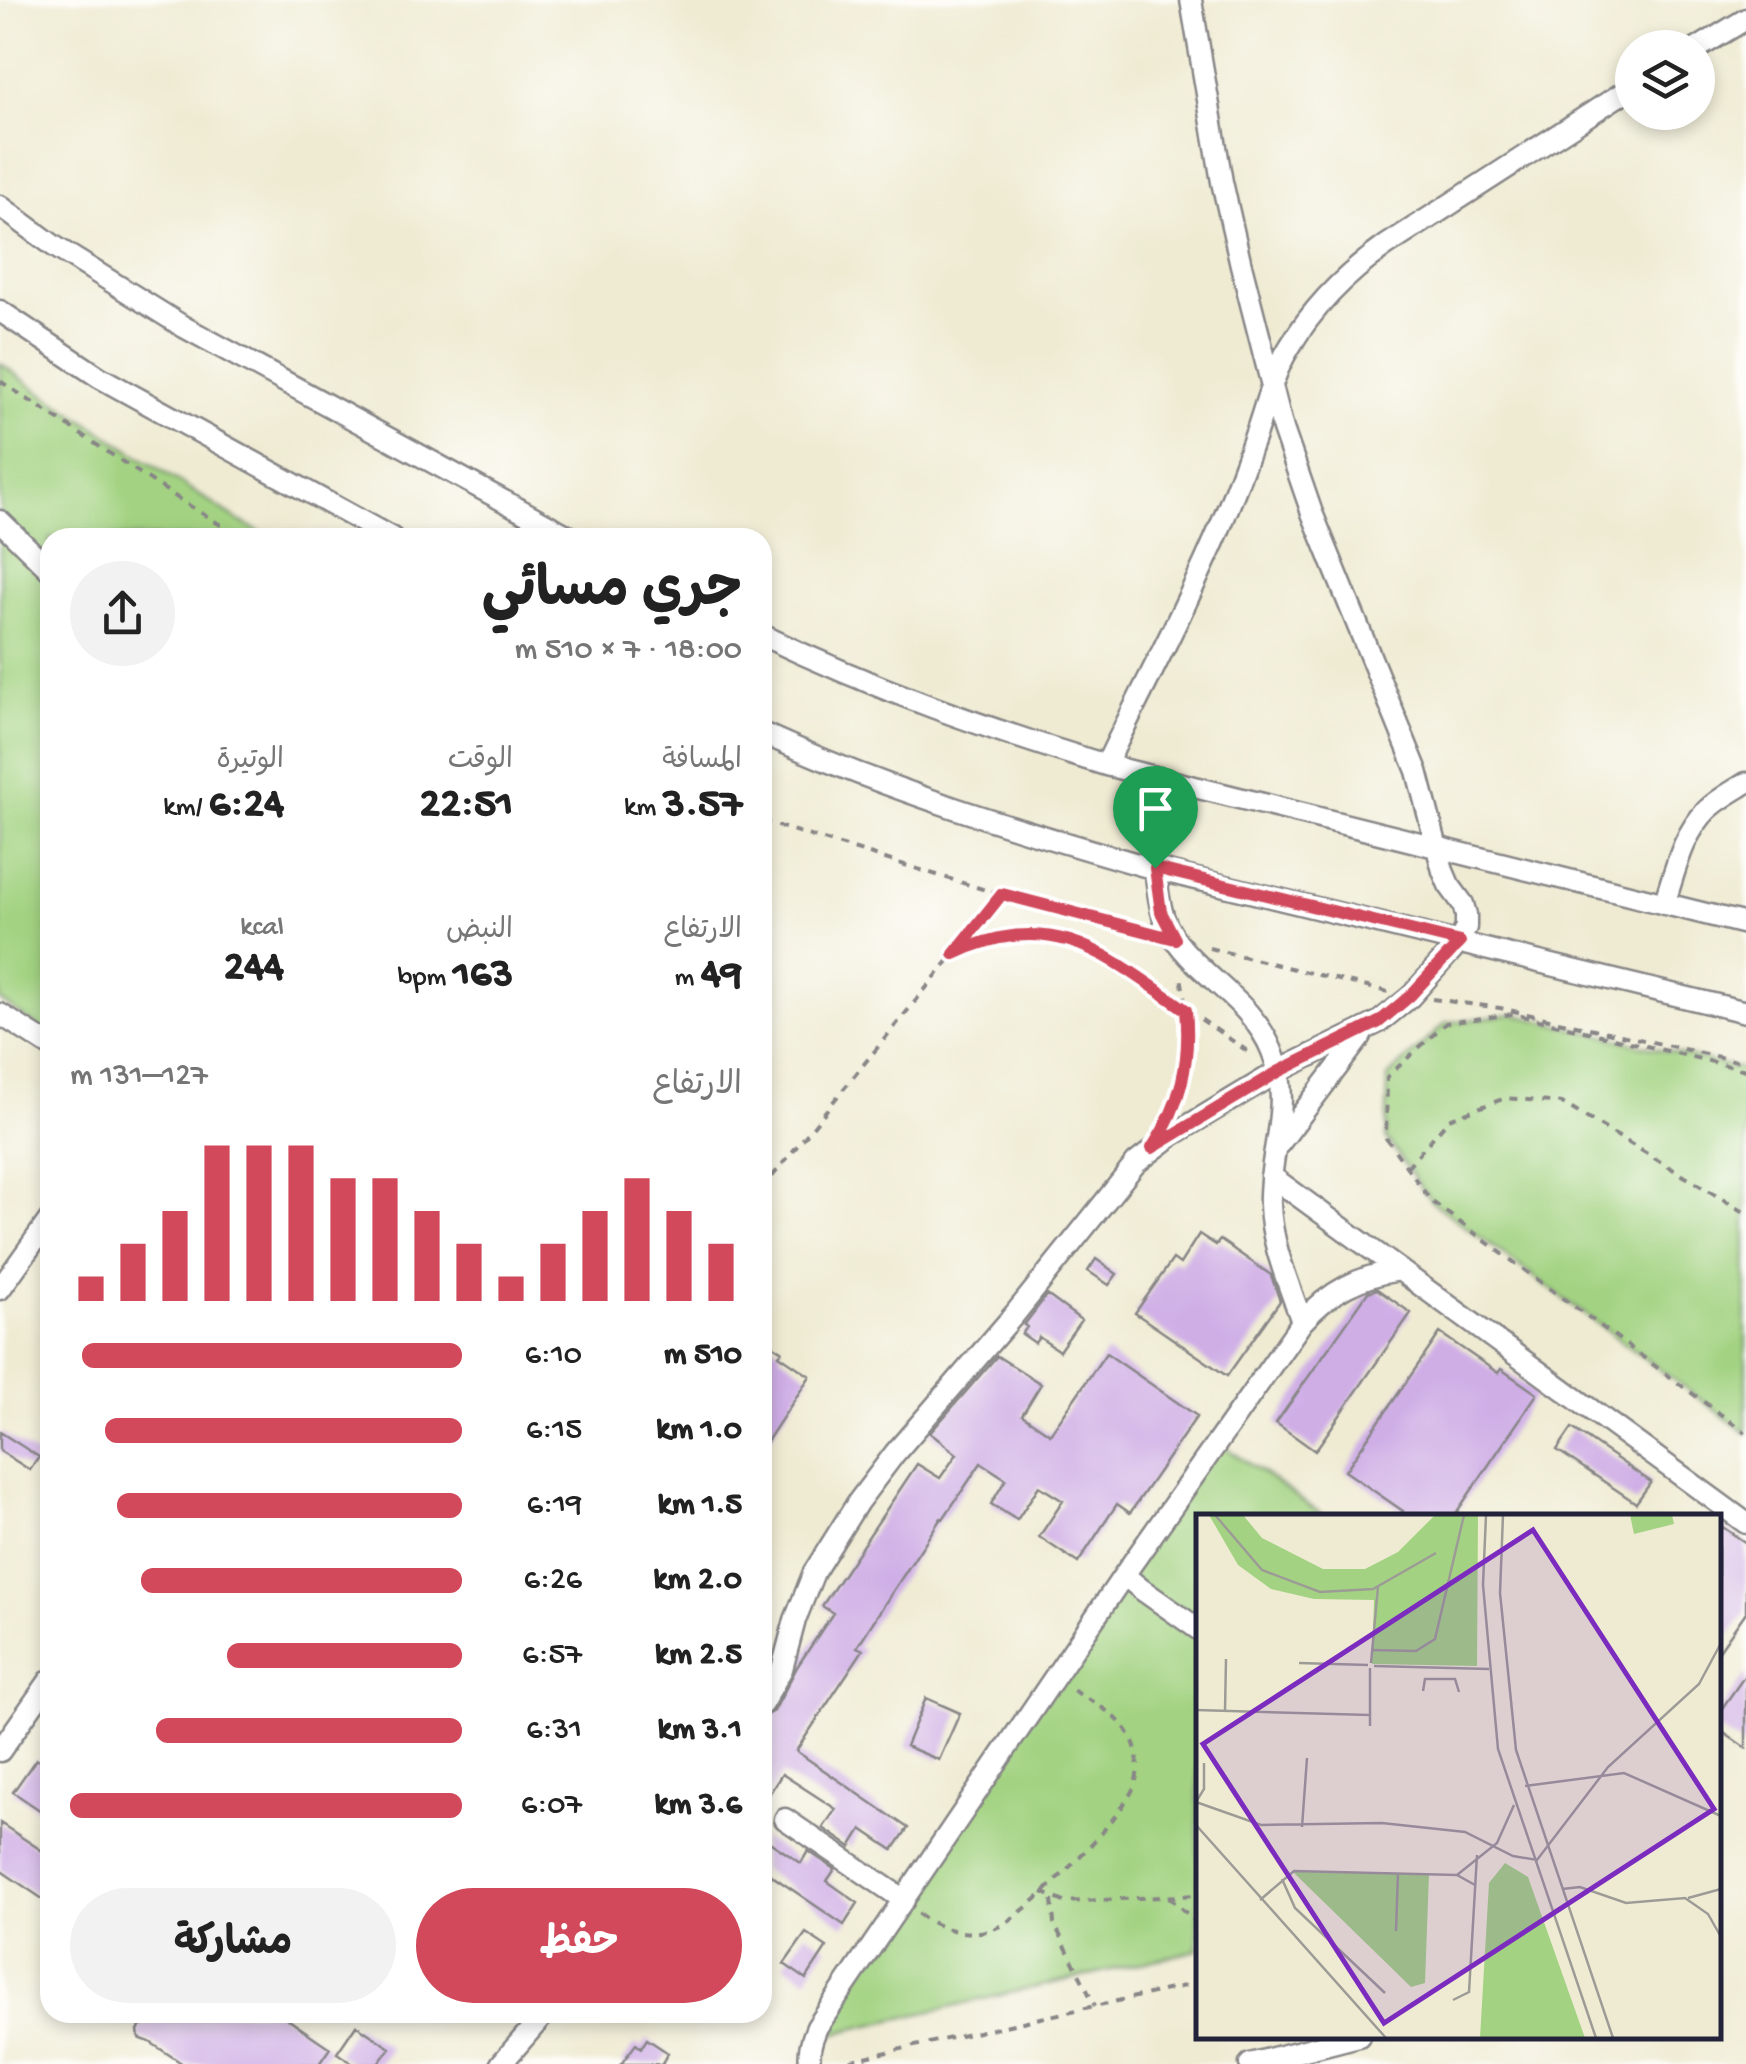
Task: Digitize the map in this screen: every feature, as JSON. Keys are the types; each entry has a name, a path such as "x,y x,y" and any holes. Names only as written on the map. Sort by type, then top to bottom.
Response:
{"lane":[{"path":"772,1686 782,1669 814,1572 858,1502 1136,1163 1171,1136 1278,1072 1365,1031 1410,996 1460,942 1466,927 1464,904 1443,871 1417,771 1296,471 1222,182 1191,0"},
{"path":"1715,38 1746,20"},
{"path":"1106,765 1220,528 1272,385 1306,320 1357,266 1615,99"},
{"path":"0,206 54,246 184,326 554,528"},
{"path":"0,311 114,386 374,528"},
{"path":"0,521 40,560"},
{"path":"772,641 918,703 1106,765 1746,924"},
{"path":"772,737 951,807 1155,868 1746,1012"},
{"path":"1664,904 1694,825 1721,798 1746,783"},
{"path":"1155,868 1161,912 1175,939 1250,1014 1273,1052 1281,1097 1278,1146 1271,1176 1272,1226 1302,1322"},
{"path":"0,1014 40,1040"},
{"path":"1278,1146 1365,1031"},
{"path":"1271,1176 1746,1524"},
{"path":"0,1289 40,1232"},
{"path":"810,2064 811,2041 817,2027 1124,1575 1302,1322 1336,1291 1356,1280 1400,1270"},
{"path":"1124,1575 1196,1627"},
{"path":"0,1751 40,1694"},
{"path":"786,1819 904,1900"},
{"path":"502,2064 537,2023"},
{"path":"1250,2064 1347,2039"}],"path":[{"path":"0,381 226,528"},
{"path":"772,824 1002,894 1175,939"},
{"path":"772,1178 1002,894"},
{"path":"954,954 994,938 1036,934 1098,951 1278,1072"},
{"path":"1210,948 1410,996 1500,1008 1746,1066"},
{"path":"1171,1117 1187,1064 1181,974"},
{"path":"1746,1066 1513,1014 1446,1022 1388,1078 1386,1138 1430,1200 1746,1433"},
{"path":"1407,1167 1449,1119 1505,1098 1562,1104 1746,1214"},
{"path":"904,1900 937,1926 968,1933 1000,1927 1091,1845 1124,1804 1138,1772 1131,1737 1106,1711 1054,1679"},
{"path":"1042,1892 1052,1899 1076,1902 1196,1895"},
{"path":"1169,1898 1196,1922"},
{"path":"1052,1899 1054,1924 1095,2006"},
{"path":"834,2064 1196,1982"}],"green space":[{"path":"0,363 252,528 40,528 40,1028 0,1000"},
{"path":"1513,1014 1746,1070 1746,1433 1431,1201 1386,1138 1388,1077 1446,1023"},
{"path":"1218,1442 1321,1514 1196,1514 1196,1950 814,2038"}],"building":[{"path":"1199,1234 1216,1245 1220,1240 1271,1275 1280,1301 1227,1376 1135,1313 1173,1259 1180,1264"},
{"path":"1096,1259 1117,1274 1109,1285 1088,1271"},
{"path":"1377,1289 1411,1313 1315,1451 1276,1423 1368,1292"},
{"path":"1047,1295 1081,1320 1059,1351 1039,1337 1035,1343 1022,1334 1027,1327 1024,1325"},
{"path":"1440,1333 1537,1394 1455,1514 1401,1514 1403,1511 1345,1471"},
{"path":"772,1344 782,1351 779,1355 810,1376 772,1434"},
{"path":"1106,1353 1197,1416 1130,1513 1117,1504 1078,1563 1039,1537 1063,1501 1039,1486 1017,1520 991,1504 1006,1479 981,1463 882,1608 857,1647 863,1650 796,1751 908,1828 893,1850 862,1829 851,1847 823,1828 836,1809 782,1774 772,1790 772,1712 833,1613 822,1606 917,1464 940,1478 957,1454 930,1433 997,1356 1041,1384 1022,1415 1050,1434"},
{"path":"1572,1428 1651,1482 1636,1503 1557,1450"},
{"path":"0,1432 39,1457 30,1470 0,1451"},
{"path":"1721,1526 1746,1543 1746,1612 1721,1648"},
{"path":"1746,1674 1746,1748 1721,1731 1721,1710"},
{"path":"926,1698 960,1713 939,1760 906,1746"},
{"path":"36,1759 40,1762 40,1810 13,1792"},
{"path":"0,1823 40,1849 40,1897 0,1870"},
{"path":"772,1844 801,1863 808,1851 835,1869 827,1881 858,1903 844,1925 772,1876"},
{"path":"806,1933 827,1947 806,1979 784,1964"},
{"path":"293,2023 330,2048 319,2064 183,2064 139,2038 141,2026"},
{"path":"356,2025 390,2048 378,2064 353,2064 337,2053"},
{"path":"647,2039 668,2053 664,2064 621,2064 636,2044 641,2048"}],"route":[{"path":"1155,868 1460,942 1410,996 1379,1022 1278,1072 1152,1148 1171,1117 1183,1082 1188,1046 1186,1010 1098,951 1058,937 1036,934 994,938 954,954 1002,894 1175,939 1161,912 1155,868"}]}
